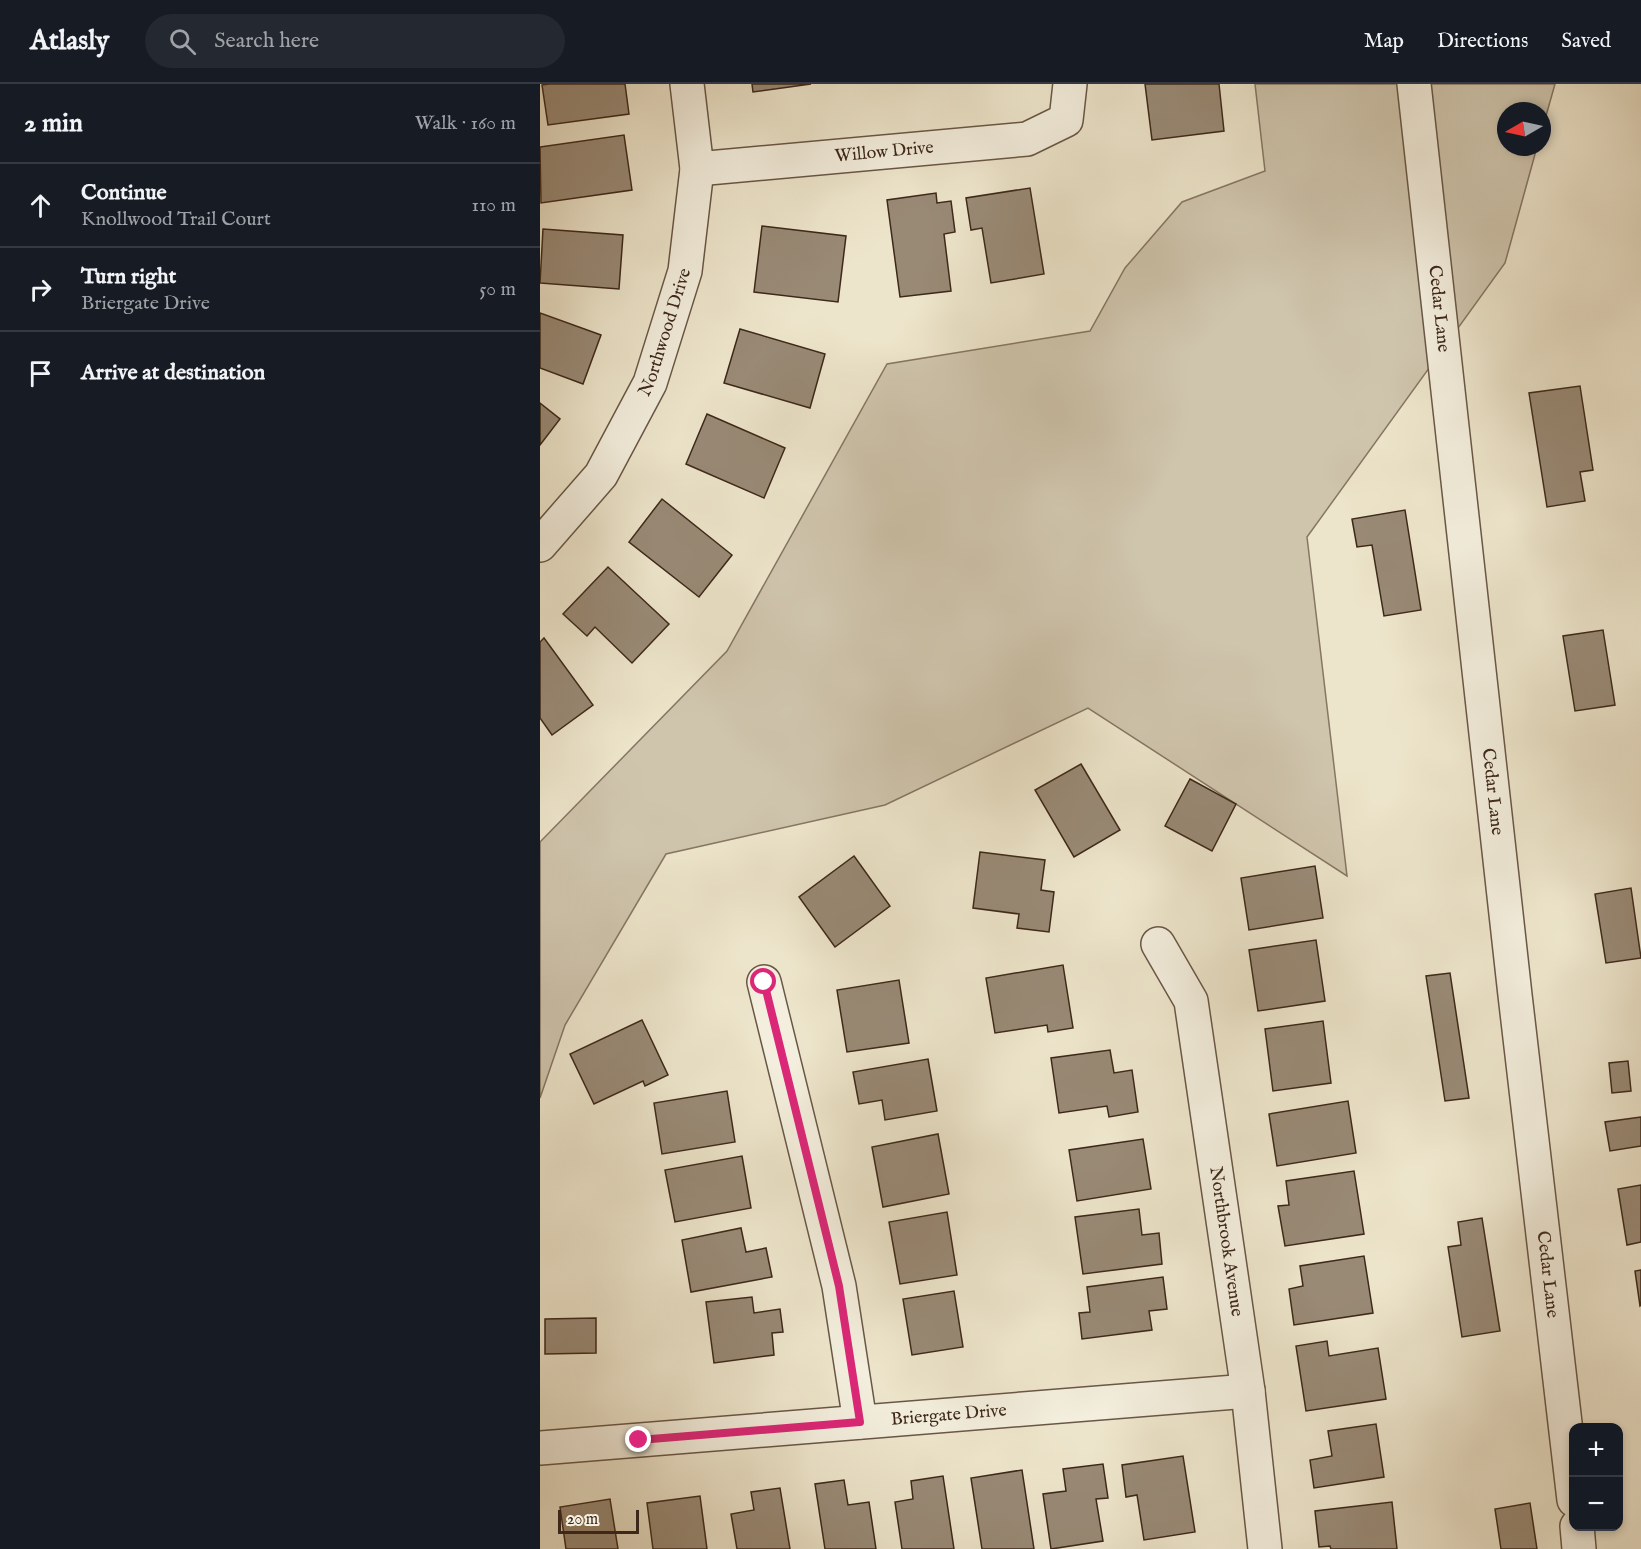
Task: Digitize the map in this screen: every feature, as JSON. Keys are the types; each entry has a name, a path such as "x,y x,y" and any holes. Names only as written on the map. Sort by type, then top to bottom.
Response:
{"street":[{"name":"Northwood Drive","path":"540,545 601,475 650,383 685,271 697,169 687,84"},
{"name":"Willow Drive","path":"697,169 1027,139 1066,120 1071,84"},
{"name":"Cedar Lane","path":"1414,84 1512,971 1571,1477"},
{"name":"Northbrook Avenue","path":"1158,944 1191,1000 1248,1391 1265,1549"},
{"path":"764,982 839,1286 860,1422"},
{"name":"Briergate Drive","path":"540,1448 1248,1391"},
{"path":"1577,1531 1579,1549"}],"shaded area":[{"path":"1255,84 1555,84 1550,102 1497,102 1497,156 1535,156 1505,263 1307,537 1347,876 1088,708 885,805 666,854 565,1025 540,1098 540,842 727,651 887,364 1090,331 1125,268 1182,202 1265,171"}],"building":[{"path":"625,84 629,114 548,125 542,85"},
{"path":"752,84 811,84 753,92"},
{"path":"1145,84 1219,84 1224,131 1152,140"},
{"path":"624,135 632,190 541,203 540,147"},
{"path":"1030,188 1044,274 991,283 982,228 971,230 966,198"},
{"path":"936,193 937,203 951,201 955,232 944,234 951,291 900,297 887,200"},
{"path":"762,226 846,236 838,302 754,292"},
{"path":"543,229 623,235 619,289 540,283"},
{"path":"540,313 601,335 583,384 540,368"},
{"path":"740,329 825,354 810,408 724,383"},
{"path":"1580,386 1593,470 1580,472 1585,501 1547,507 1529,393"},
{"path":"540,403 560,419 540,445"},
{"path":"707,414 785,448 764,498 686,464"},
{"path":"662,499 732,555 699,597 629,542"},
{"path":"1405,510 1421,610 1384,616 1372,545 1357,547 1352,519"},
{"path":"608,567 669,624 632,663 595,627 587,636 563,614"},
{"path":"1603,630 1615,705 1575,711 1563,636"},
{"path":"544,638 593,705 552,735 540,718 540,642"},
{"path":"1081,764 1120,830 1074,857 1035,790"},
{"path":"1190,779 1236,804 1212,851 1165,826"},
{"path":"980,852 1045,860 1041,890 1054,892 1049,932 1017,928 1019,914 973,908"},
{"path":"854,856 890,906 835,947 799,897"},
{"path":"1315,866 1323,918 1249,930 1241,878"},
{"path":"1631,888 1641,958 1606,963 1595,894"},
{"path":"1316,940 1325,1001 1258,1011 1249,950"},
{"path":"1063,965 1073,1028 1048,1032 1047,1025 995,1033 986,978"},
{"path":"1450,973 1469,1098 1445,1101 1426,976"},
{"path":"899,980 909,1043 847,1052 837,990"},
{"path":"642,1020 668,1075 645,1086 643,1081 594,1104 570,1054"},
{"path":"1323,1021 1331,1083 1273,1091 1265,1029"},
{"path":"1110,1050 1114,1073 1132,1070 1138,1112 1109,1117 1107,1106 1059,1113 1051,1058"},
{"path":"928,1059 937,1111 885,1120 882,1100 859,1104 853,1072"},
{"path":"1628,1061 1631,1091 1612,1093 1609,1063"},
{"path":"727,1091 735,1142 662,1154 654,1103"},
{"path":"1348,1101 1356,1153 1277,1166 1269,1114"},
{"path":"1641,1117 1641,1146 1610,1151 1605,1122"},
{"path":"938,1134 949,1194 883,1207 872,1147"},
{"path":"1143,1139 1151,1189 1077,1201 1069,1150"},
{"path":"742,1156 751,1208 675,1222 665,1170"},
{"path":"1354,1171 1364,1234 1285,1246 1278,1206 1289,1205 1286,1181"},
{"path":"1641,1185 1641,1242 1627,1245 1618,1189"},
{"path":"1139,1209 1142,1235 1159,1233 1162,1264 1083,1274 1075,1217"},
{"path":"947,1212 957,1275 900,1284 889,1222"},
{"path":"1482,1218 1500,1331 1462,1337 1448,1247 1461,1245 1458,1222"},
{"path":"741,1228 746,1252 766,1248 772,1277 691,1292 682,1240"},
{"path":"1364,1256 1373,1313 1294,1325 1289,1289 1303,1286 1300,1266"},
{"path":"1641,1270 1641,1305 1640,1306 1635,1271"},
{"path":"1163,1277 1167,1309 1149,1311 1152,1330 1082,1339 1079,1313 1090,1312 1087,1287"},
{"path":"954,1291 963,1347 912,1355 903,1299"},
{"path":"752,1297 754,1313 780,1309 783,1332 772,1333 774,1355 714,1363 706,1302"},
{"path":"596,1318 596,1353 545,1354 545,1319"},
{"path":"1327,1341 1329,1356 1378,1348 1386,1399 1306,1411 1296,1346"},
{"path":"1376,1424 1384,1477 1314,1488 1310,1460 1332,1456 1328,1431"},
{"path":"1183,1456 1195,1532 1144,1540 1137,1495 1126,1497 1122,1465"},
{"path":"1103,1464 1108,1498 1096,1499 1103,1541 1051,1549 1043,1494 1066,1491 1063,1469"},
{"path":"1022,1470 1034,1549 982,1549 971,1478"},
{"path":"943,1476 954,1549 902,1549 895,1502 913,1499 911,1481"},
{"path":"844,1480 848,1505 869,1502 876,1549 825,1549 815,1484"},
{"path":"780,1488 790,1549 737,1549 731,1514 754,1510 751,1492"},
{"path":"700,1496 707,1549 653,1549 647,1503"},
{"path":"610,1499 618,1549 566,1549 560,1507"},
{"path":"1392,1502 1397,1549 1319,1547 1315,1511"},
{"path":"1530,1503 1537,1549 1501,1549 1495,1509"}],"route":[{"path":"639,1440 860,1422 839,1286 764,982"}]}
